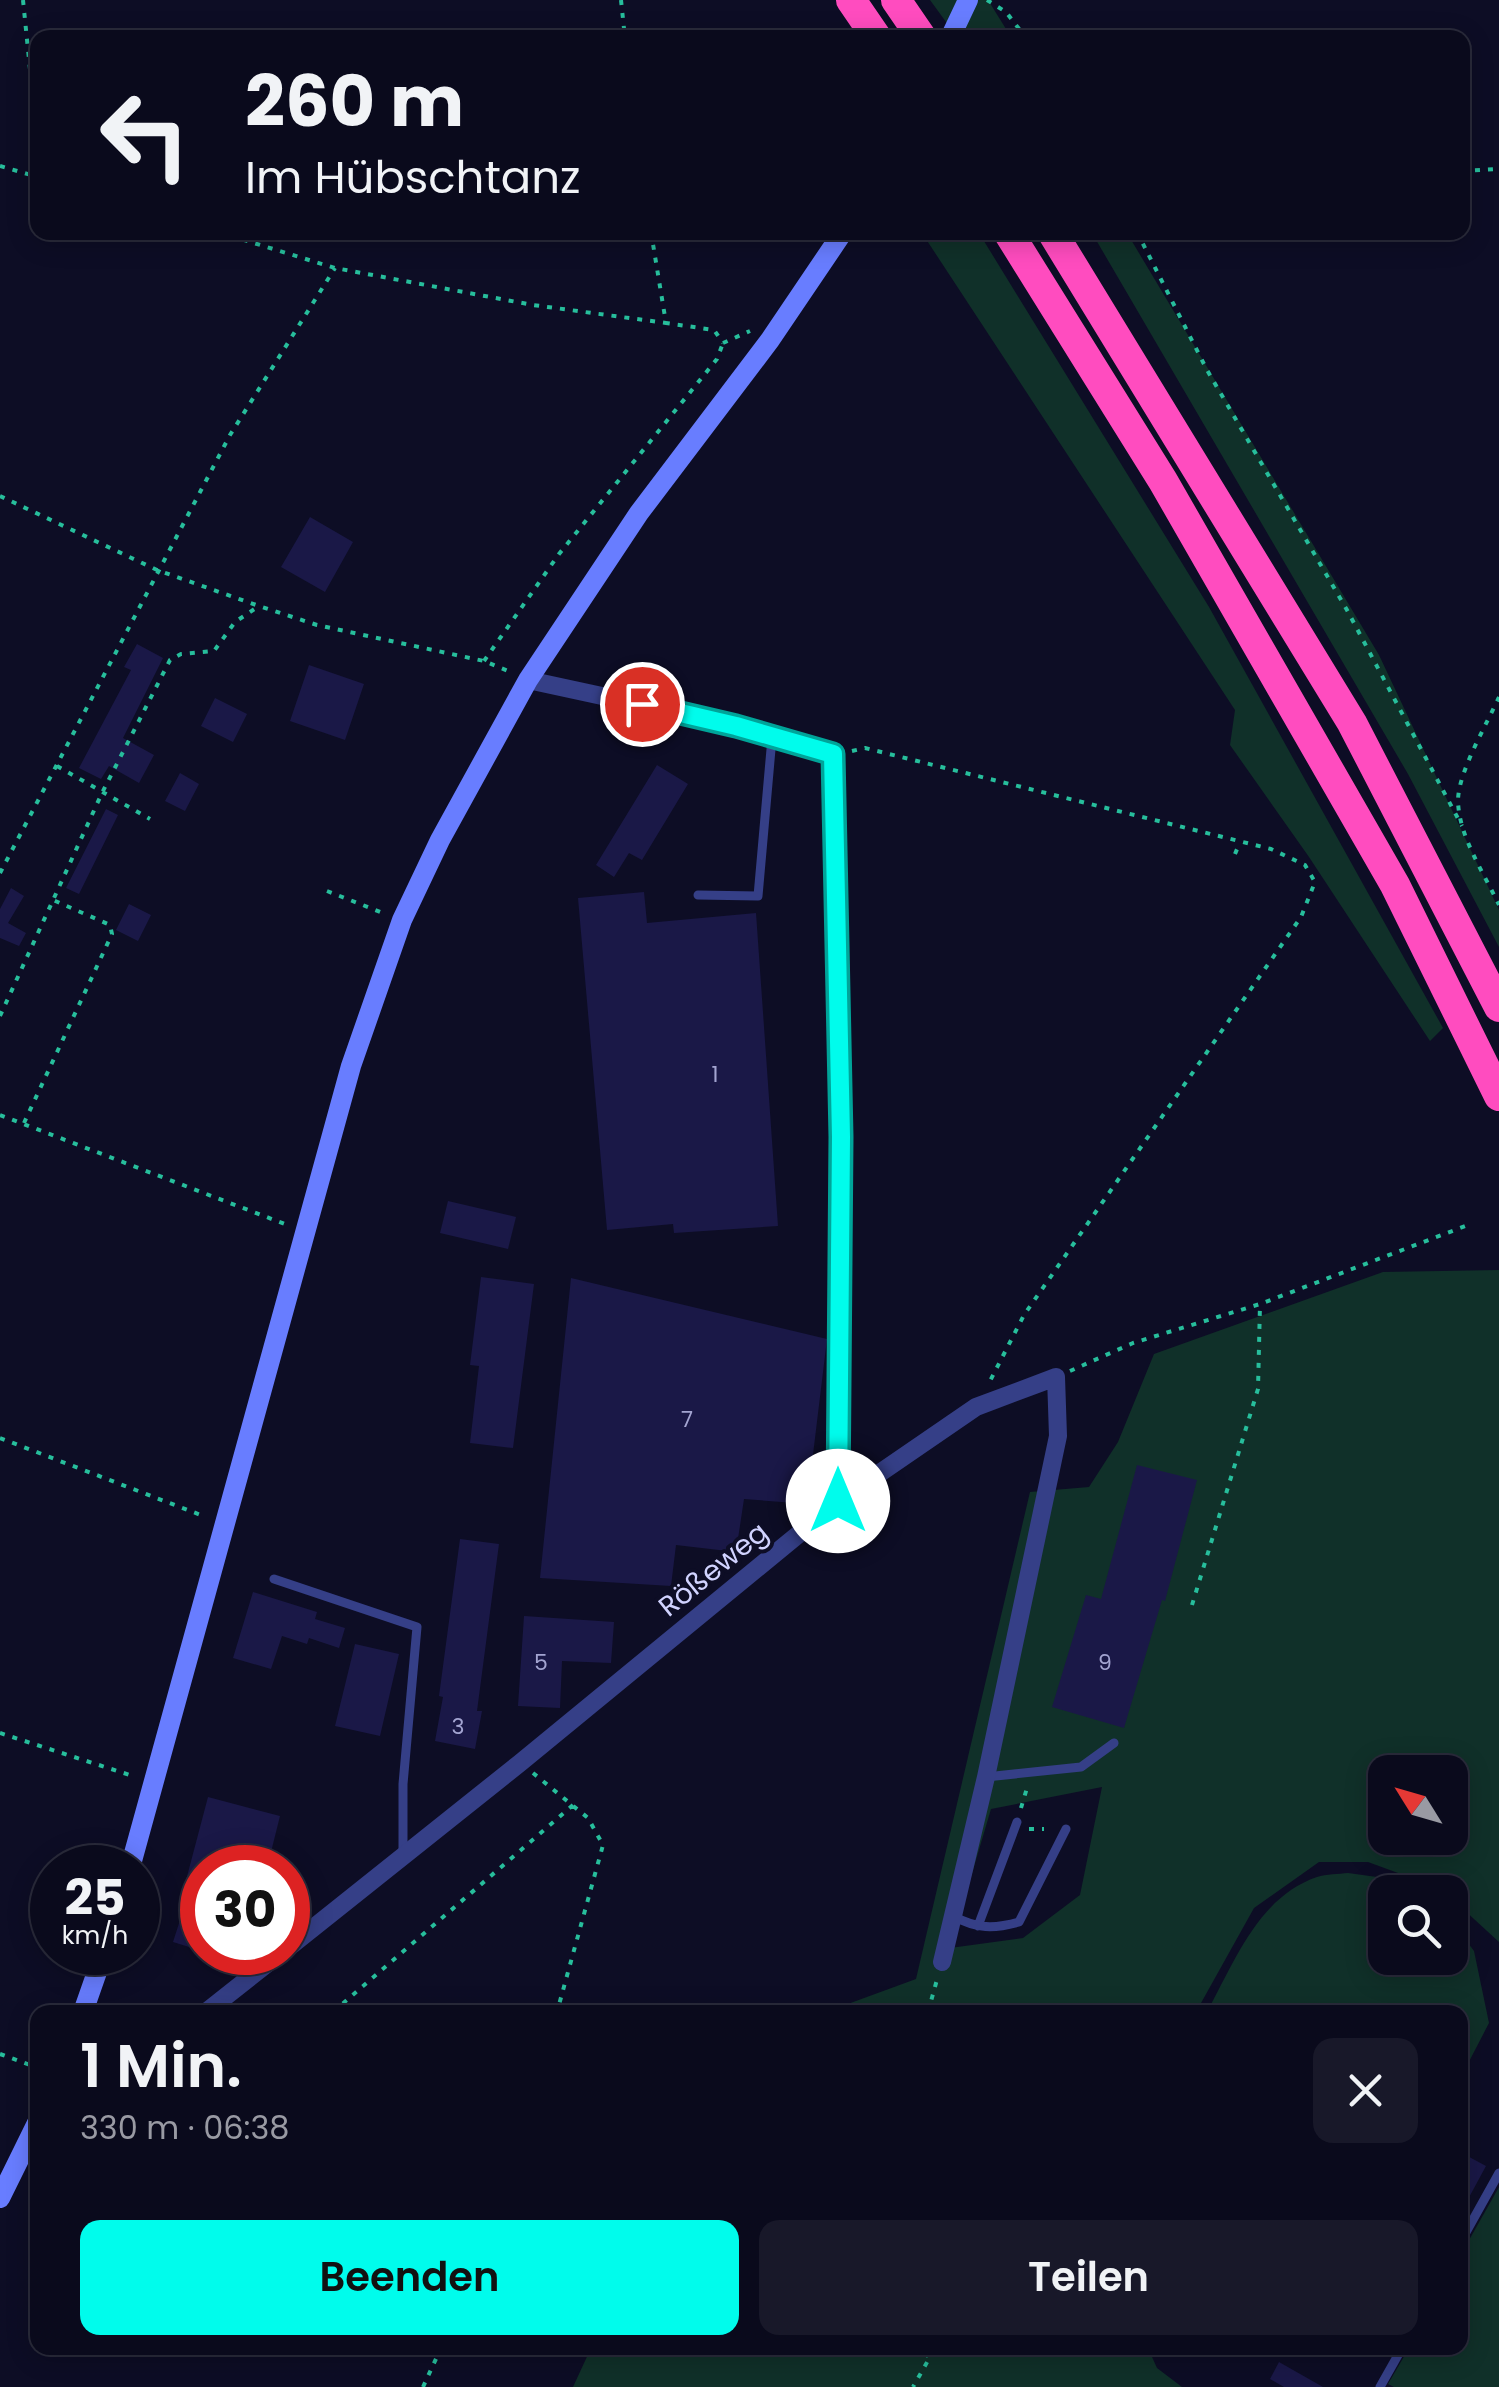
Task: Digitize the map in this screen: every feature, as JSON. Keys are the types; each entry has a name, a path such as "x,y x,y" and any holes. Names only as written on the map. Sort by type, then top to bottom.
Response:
{"highway":[{"path":"851,0 872,30"},
{"path":"896,0 917,30"},
{"path":"1013,240 1163,481 1395,885 1499,1096"},
{"path":"1057,240 1352,722 1499,1007"}],"street":[{"path":"954,30 968,0"},
{"path":"137,1845 227,1526 304,1232 352,1066 402,920 440,840 528,680 639,513 770,340 839,240"},
{"path":"528,680 772,735 833,754 841,1137 838,1501"},
{"path":"942,1962 986,1777 1058,1436 1056,1377"},
{"name":"Rößeweg","path":"310,1930 838,1501 976,1407 1056,1377"},
{"path":"85,2005 96,1975"},
{"name":"Rößeweg","path":"215,2005 253,1975"},
{"path":"0,2198 30,2137"}],"lane":[{"path":"698,895 758,896 772,735"},
{"path":"274,1580 417,1626 403,1784 403,1856"},
{"path":"986,1777 1081,1768 1114,1743"},
{"path":"978,1926 1022,1825"},
{"path":"953,1916 993,1929 1020,1922 1066,1830"},
{"path":"1468,2228 1499,2172"},
{"path":"1380,2387 1398,2355"}],"path":[{"path":"23,0 30,70"},
{"path":"621,0 625,30"},
{"path":"986,0 1006,12 1020,30"},
{"path":"0,166 30,175"},
{"path":"1470,171 1499,169"},
{"path":"244,240 335,268 532,305 714,330 723,344 717,359 559,554 484,661"},
{"path":"652,240 666,324"},
{"path":"1141,240 1207,370 1347,610 1462,826 1499,905"},
{"path":"0,872 230,436 335,268"},
{"path":"0,496 157,570 259,606 317,625 484,661 528,680"},
{"path":"0,1016 102,794 170,660 181,654 214,651 235,622 259,606"},
{"path":"1462,826 1458,798 1466,770 1499,697"},
{"path":"833,754 865,748 1271,849 1304,865 1315,882 1302,917 1024,1315 976,1407"},
{"path":"57,766 150,819"},
{"path":"1236,854 1240,842"},
{"path":"327,891 402,920"},
{"path":"24,1124 112,934 110,925 101,919 52,900"},
{"path":"0,1115 304,1232"},
{"path":"1056,1377 1133,1344 1260,1304 1468,1225"},
{"path":"1192,1605 1258,1389 1260,1304"},
{"path":"0,1438 227,1526"},
{"path":"0,1733 155,1784"},
{"path":"520,1763 588,1818 602,1845 559,2005"},
{"path":"341,2005 573,1805"},
{"path":"1022,1825 1044,1828"},
{"path":"930,2005 942,1962"},
{"path":"0,2054 30,2065"},
{"path":"423,2387 438,2355"},
{"path":"913,2387 928,2355"}],"green space":[{"path":"930,0 988,0 1007,30 952,30"},
{"path":"927,240 983,240 1209,607 1443,1028 1430,1041 1230,745 1235,710"},
{"path":"1096,240 1131,240 1379,655 1499,910 1499,947 1408,774"},
{"path":"1499,1270 1499,1942 1468,1914 1468,1875 1404,1875 1368,1862 1319,1862 1254,1908 1200,2005 845,2005 916,1979 1030,1492 1089,1487 1118,1442 1154,1354 1383,1272","holes":["1102,1787 1080,1895 1023,1938 950,1948 991,1809"]},
{"path":"1348,1873 1368,1876 1368,1975 1468,1975 1468,1943 1474,1951 1489,2023 1468,2064 1468,2005 1211,2005 1263,1916 1296,1887 1317,1877"},
{"path":"1499,2187 1499,2387 1388,2384 1405,2355 1468,2355 1468,2242"},
{"path":"588,2355 1151,2355 1157,2368 1182,2387 573,2387"}],"building":[{"path":"310,517 353,542 325,592 281,567"},
{"path":"137,644 163,658 123,738 154,755 139,783 109,766 101,779 79,768 131,670 124,667"},
{"path":"309,665 364,684 345,740 290,721"},
{"path":"215,698 247,714 233,742 201,726"},
{"path":"657,765 688,784 642,860 629,853 614,877 596,865"},
{"path":"180,773 199,784 185,811 165,801"},
{"path":"106,809 118,815 79,894 66,888"},
{"path":"11,888 24,896 8,923 26,933 19,946 0,938 0,909"},
{"path":"644,892 647,923 756,913 778,1226 674,1233 673,1224 607,1230 578,898"},
{"path":"129,904 151,915 138,941 116,930"},
{"path":"448,1201 516,1217 508,1249 440,1233"},
{"path":"481,1277 534,1284 513,1448 470,1443 479,1366 470,1365"},
{"path":"571,1278 827,1339 807,1504 744,1499 736,1552 676,1545 671,1586 540,1578"},
{"path":"1137,1465 1197,1480 1165,1601 1162,1600 1124,1728 1052,1707 1086,1595 1101,1599"},
{"path":"460,1539 499,1544 475,1749 435,1741"},
{"path":"253,1592 317,1612 315,1619 345,1628 339,1648 309,1638 307,1644 282,1636 271,1669 233,1658"},
{"path":"524,1616 614,1622 611,1663 562,1661 560,1708 518,1706"},
{"path":"355,1644 399,1654 380,1736 335,1726"},
{"path":"208,1797 280,1816 273,1845 195,1845"},
{"path":"180,1920 180,1944 173,1942"},
{"path":"1468,2156 1486,2166 1468,2199"},
{"path":"1279,2362 1323,2387 1284,2387 1270,2379"}],"route":[{"path":"642,704 833,754 841,1137 838,1501"}]}
